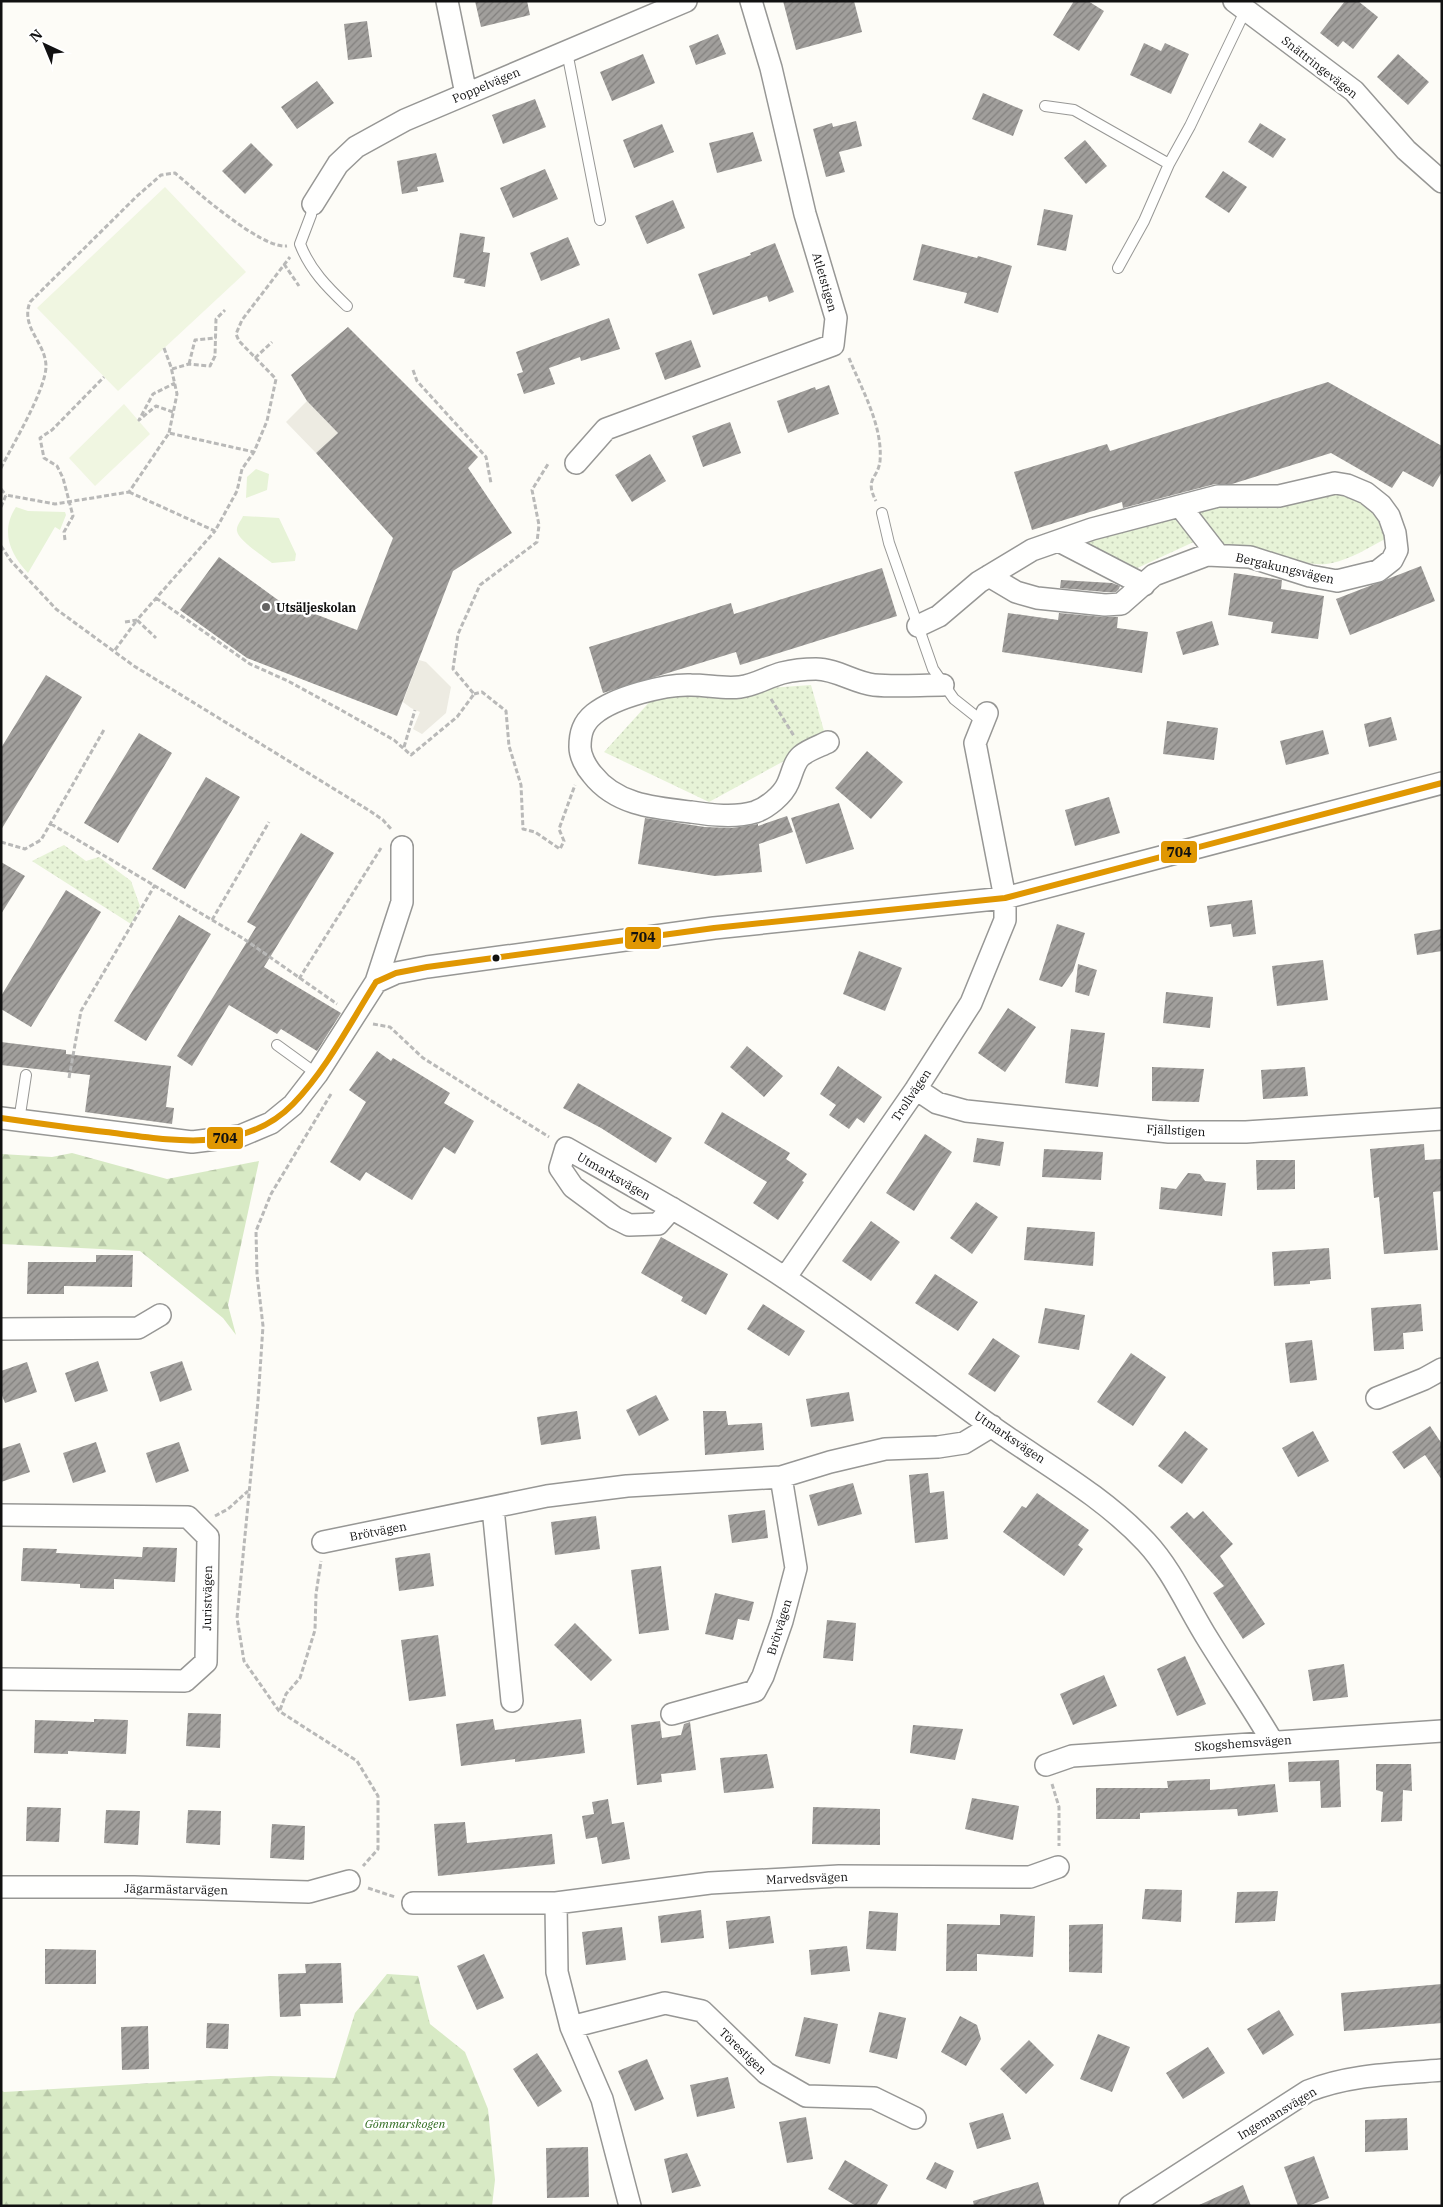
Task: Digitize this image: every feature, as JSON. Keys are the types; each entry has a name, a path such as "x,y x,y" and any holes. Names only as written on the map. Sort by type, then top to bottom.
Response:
{"street":[{"path":"447,1 466,94"},
{"name":"Poppelvägen","path":"312,204 338,164 356,147 405,120 686,1"},
{"name":"Atletstigen","path":"751,1 771,68 805,214 836,318 833,345"},
{"name":"Snättringevägen","path":"1240,5 1354,91 1406,150 1442,182"},
{"path":"576,463 606,429 833,345"},
{"name":"Bergakungsvägen","path":"918,626 939,616 966,592 989,576 1032,550 1092,529 1218,496 1279,496 1335,483 1347,485 1366,493 1381,505 1389,516 1396,533 1397,550 1392,560 1378,571 1337,581 1310,576 1250,557 1207,555 1179,564 1154,576 1121,604 1105,605 1037,598 1016,592 989,576"},
{"path":"1180,506 1218,555"},
{"path":"1059,541 1144,585"},
{"path":"828,742 801,756 796,762 787,785 777,798 756,812 737,815 704,814 636,804 612,793 598,783 580,753 580,735 584,724 595,713 643,691 664,686 738,687 757,684 781,673 798,669 819,669 874,685 943,685"},
{"path":"985,717 974,742 1005,898"},
{"path":"376,982 396,973 427,966 714,928 1005,898 1442,782"},
{"path":"10,1120 192,1142 240,1136 271,1123 293,1105 317,1074 376,982 402,902 394,843"},
{"name":"Trollvägen","path":"785,1278 916,1089 971,1003 1004,920 1005,898"},
{"name":"Fjällstigen","path":"916,1089 937,1103 966,1110 1169,1132 1246,1132 1442,1119"},
{"name":"Utmarksvägen","path":"672,1208 658,1224 629,1225 615,1218 573,1187 560,1168 566,1148 672,1208 785,1278 992,1426 1060,1472 1125,1521 1147,1542 1171,1572 1208,1640 1249,1701 1272,1741"},
{"path":"1,1329 138,1328 160,1315"},
{"path":"1377,1398 1424,1379 1442,1369"},
{"name":"Brötvägen","path":"323,1542 547,1496 627,1486 781,1477 830,1462 885,1450 938,1447 964,1443 992,1426"},
{"name":"Brötvägen","path":"672,1714 755,1691 763,1676 782,1621 796,1568 781,1477"},
{"path":"493,1508 512,1701"},
{"path":"1,1515 188,1517 197,1525"},
{"name":"Juristvägen","path":"1,1679 185,1681 206,1662 208,1536 197,1525"},
{"name":"Skogshemsvägen","path":"1046,1765 1072,1756 1442,1731"},
{"name":"Marvedsvägen","path":"413,1903 556,1902 710,1883 839,1876 1030,1877 1058,1867"},
{"name":"Jägarmästarvägen","path":"1,1887 134,1887 309,1892 348,1881"},
{"path":"556,1902 557,1972 571,2027 602,2099 630,2206"},
{"name":"Törestigen","path":"571,2027 665,2003 702,2011 766,2074 806,2096 874,2098 915,2118"},
{"name":"Ingemansvägen","path":"1130,2206 1308,2092 1327,2083 1351,2078 1442,2070"}],"lane":[{"path":"1118,268 1144,221 1169,164 1190,126 1240,5"},
{"path":"567,52 600,220"},
{"path":"1045,106 1074,110 1169,164"},
{"path":"312,204 311,215 300,244 305,257 320,281 347,306"},
{"path":"882,513 889,543 933,669 954,699 985,717"},
{"path":"277,1045 317,1074"},
{"path":"10,1120 26,1075"}],"path":[{"path":"1,468 43,382 46,357 27,318 30,302 136,197 161,175 176,173 211,204 256,234 281,246 300,244"},
{"path":"115,650 137,620 216,531 237,492 242,469 254,452 267,421 276,379 239,341 236,334 242,320 300,244"},
{"path":"284,264 299,286"},
{"path":"172,369 189,364 210,366 215,356 216,318 225,310"},
{"path":"189,364 195,340 216,338"},
{"path":"255,358 272,342"},
{"path":"833,345 846,350 878,433 880,463 872,479 871,491 882,513"},
{"path":"129,492 169,433 177,394 172,369 164,348"},
{"path":"413,370 417,380 486,457 492,482"},
{"path":"64,540 64,532 73,516 63,478 57,466 44,458 40,438 52,430 104,377"},
{"path":"173,412 156,406 139,420 153,394 175,383"},
{"path":"169,433 254,452"},
{"path":"474,694 453,669 458,634 480,585 537,542 539,525 532,490 548,464"},
{"path":"1,488 6,495 55,504 129,492 216,531"},
{"path":"1,507 6,495"},
{"path":"1,546 11,562 56,609 115,650 134,666 383,820 392,830 394,843 299,979"},
{"path":"156,598 250,664 288,681 342,710 394,740 411,755 457,718 474,694 482,692 506,711 509,746 521,785 523,829 535,832 560,849 564,840 559,829 584,760"},
{"path":"125,622 137,620"},
{"path":"137,620 156,638"},
{"path":"769,697 792,731"},
{"path":"403,748 415,710"},
{"path":"1,842 25,849 41,840 105,728"},
{"path":"212,920 269,822"},
{"path":"51,824 244,939 299,979 354,1015 368,1023 390,1027 424,1058 566,1148"},
{"path":"69,1078 82,1011 155,885"},
{"path":"335,1086 271,1194 256,1230 262,1326 258,1401 237,1618 244,1661 279,1711 357,1761 378,1796 378,1849 348,1881 413,1903"},
{"path":"197,1525 228,1509 248,1490"},
{"path":"279,1711 286,1694 300,1678 315,1630 316,1594 323,1542"},
{"path":"1046,1765 1059,1807 1058,1867"}],"green space":[{"path":"165,187 246,272 118,391 37,308"},
{"path":"124,404 150,434 95,486 69,458"},
{"path":"256,469 269,474 267,490 246,498 247,477"},
{"path":"1348,491 1381,513 1385,539 1353,556 1325,564 1303,562 1261,550 1217,547 1190,509"},
{"path":"16,507 28,511 65,512 66,515 60,530 55,527 28,573 16,558 9,542 9,525"},
{"path":"1173,513 1198,540 1133,570 1078,542"},
{"path":"243,516 279,518 296,554 295,561 272,563 246,543 238,535 237,531"},
{"path":"811,685 826,738 709,802 604,752 655,696"},
{"path":"64,845 86,861 99,857 131,881 140,906 131,924 32,861"},
{"path":"72,1153 167,1179 259,1161 228,1305 236,1335 223,1318 140,1251 1,1244 1,1154 52,1157"},
{"name":"Gömmarskogen","path":"387,1974 418,1976 430,2024 465,2052 488,2109 495,2180 492,2206 1,2206 1,2090 4,2092 270,2076 335,2078 355,2013"}],"shaded area":[{"path":"307,401 338,433 316,453 286,422"},
{"path":"419,660 426,662 451,687 446,713 422,734 413,729 420,712 403,702"}],"building":[{"path":"475,1 527,1 530,15 481,27"},
{"path":"783,1 854,1 862,32 796,50"},
{"path":"1074,1 1088,1 1104,11 1079,51 1053,35"},
{"path":"1345,1 1358,1 1378,17 1353,49 1343,41 1338,47 1320,33"},
{"path":"367,21 372,57 348,60 344,24"},
{"path":"718,34 726,54 696,65 689,46"},
{"path":"1144,43 1161,51 1165,43 1189,54 1171,94 1130,75"},
{"path":"643,54 655,83 612,101 600,72"},
{"path":"1398,54 1429,82 1408,105 1377,77"},
{"path":"317,81 334,103 297,129 281,107"},
{"path":"983,93 1023,110 1013,136 972,119"},
{"path":"535,99 546,127 503,144 492,115"},
{"path":"856,121 862,146 839,152 845,172 826,177 813,129 832,123 833,127"},
{"path":"1260,123 1286,139 1273,158 1248,142"},
{"path":"662,124 674,152 634,168 623,140"},
{"path":"753,132 762,161 717,173 709,143"},
{"path":"1085,140 1107,166 1086,184 1064,158"},
{"path":"251,143 273,165 245,194 222,171"},
{"path":"436,153 444,182 417,187 418,191 402,194 397,161"},
{"path":"545,169 558,199 513,218 500,188"},
{"path":"1223,171 1247,187 1229,213 1205,197"},
{"path":"673,200 685,228 647,244 635,216"},
{"path":"1044,209 1073,215 1066,251 1037,245"},
{"path":"460,233 485,237 483,252 490,253 485,287 464,283 465,279 453,277"},
{"path":"568,237 580,265 541,281 530,253"},
{"path":"775,243 794,292 769,302 767,296 713,315 698,274 751,255 750,253"},
{"path":"922,244 977,258 978,256 1012,266 998,313 964,303 967,293 913,280"},
{"path":"609,318 620,349 581,361 580,357 549,368 555,384 524,394 517,374 523,372 516,352"},
{"path":"348,327 478,457 468,468 512,533 453,571 397,716 247,658 180,610 219,557 278,600 357,630 393,538 316,453 338,433 307,401 291,375"},
{"path":"691,340 701,367 665,380 655,353"},
{"path":"1328,382 1442,446 1442,472 1433,487 1403,471 1392,488 1331,453 1232,484 1215,484 1123,508 1122,502 1032,530 1014,472 1107,444 1110,451"},
{"path":"829,385 839,414 788,433 777,401 815,387 816,390"},
{"path":"730,422 741,453 703,467 692,436"},
{"path":"650,454 666,481 632,502 615,475"},
{"path":"1421,566 1435,601 1350,635 1336,599"},
{"path":"882,568 897,616 740,665 736,652 603,693 589,647 731,603 734,614"},
{"path":"1234,573 1282,580 1281,589 1324,596 1318,639 1271,633 1273,622 1228,615"},
{"path":"1061,580 1112,583 1120,586 1116,592 1060,588"},
{"path":"1008,613 1058,620 1059,613 1118,617 1117,628 1148,632 1142,673 1002,652"},
{"path":"1212,621 1219,645 1183,655 1176,632"},
{"path":"46,675 82,697 1,830 1,748"},
{"path":"1391,717 1397,740 1369,747 1364,724"},
{"path":"1167,721 1218,728 1214,760 1163,754"},
{"path":"1323,730 1329,754 1286,765 1280,741"},
{"path":"139,733 172,753 118,843 84,823"},
{"path":"867,751 903,782 871,819 835,788"},
{"path":"206,777 240,797 185,889 152,869"},
{"path":"1109,797 1120,833 1075,846 1065,810"},
{"path":"839,803 854,849 806,864 791,818"},
{"path":"787,816 793,832 759,844 762,872 715,876 638,864 645,818 705,827 732,828 758,824 758,826"},
{"path":"301,833 334,853 264,967 341,1013 317,1051 281,1029 277,1034 229,1005 192,1066 177,1056 256,927 247,922"},
{"path":"1,862 25,876 1,914"},
{"path":"66,890 101,912 31,1027 1,1009 1,996"},
{"path":"1252,900 1256,934 1233,937 1231,924 1210,927 1207,906"},
{"path":"179,915 211,934 146,1041 114,1021"},
{"path":"1057,924 1085,933 1073,971 1062,987 1039,980"},
{"path":"1442,929 1442,951 1417,955 1414,934"},
{"path":"859,951 902,968 885,1011 843,994"},
{"path":"1323,960 1328,1000 1277,1006 1272,966"},
{"path":"1078,964 1097,970 1089,996 1075,992"},
{"path":"1166,992 1213,997 1210,1028 1163,1023"},
{"path":"1008,1008 1036,1027 1005,1072 978,1053"},
{"path":"1071,1029 1105,1033 1098,1087 1065,1083"},
{"path":"1,1042 66,1050 66,1054 171,1066 166,1107 174,1108 172,1124 85,1112 90,1075 1,1065"},
{"path":"747,1046 783,1076 764,1097 730,1067"},
{"path":"377,1051 391,1061 393,1058 450,1093 444,1103 474,1121 455,1154 444,1147 412,1200 366,1172 360,1181 330,1162 366,1102 349,1090"},
{"path":"838,1066 882,1097 864,1123 857,1118 849,1129 829,1115 836,1105 820,1094"},
{"path":"1152,1067 1204,1069 1199,1102 1152,1101"},
{"path":"1305,1067 1308,1096 1263,1099 1261,1070"},
{"path":"578,1083 672,1138 656,1163 601,1128 563,1108"},
{"path":"722,1112 790,1153 786,1159 807,1174 802,1181 804,1182 778,1220 753,1203 767,1182 704,1143"},
{"path":"925,1134 952,1152 914,1211 886,1193"},
{"path":"977,1138 1004,1142 1000,1166 973,1162"},
{"path":"1424,1144 1425,1160 1441,1159 1442,1191 1433,1192 1438,1250 1384,1254 1379,1197 1374,1198 1370,1149"},
{"path":"1044,1149 1103,1152 1101,1180 1042,1177"},
{"path":"1256,1160 1295,1160 1295,1189 1257,1190"},
{"path":"1188,1173 1200,1174 1205,1181 1226,1183 1222,1216 1159,1209 1161,1187 1176,1189"},
{"path":"976,1202 998,1217 972,1254 950,1238"},
{"path":"871,1221 900,1242 871,1281 842,1261"},
{"path":"1027,1227 1095,1232 1093,1266 1024,1260"},
{"path":"661,1237 728,1274 706,1315 681,1301 683,1297 641,1273"},
{"path":"1329,1248 1331,1279 1310,1281 1310,1284 1274,1286 1272,1252"},
{"path":"96,1255 133,1255 132,1287 64,1286 64,1294 27,1294 28,1262 96,1262"},
{"path":"935,1274 978,1302 958,1331 915,1303"},
{"path":"763,1304 805,1331 789,1356 747,1329"},
{"path":"1421,1304 1423,1331 1403,1333 1404,1349 1374,1351 1371,1308"},
{"path":"1045,1308 1085,1315 1079,1350 1038,1343"},
{"path":"993,1338 1020,1356 995,1392 968,1374"},
{"path":"1312,1340 1317,1380 1290,1383 1285,1343"},
{"path":"1131,1353 1166,1377 1133,1426 1097,1402"},
{"path":"98,1361 108,1391 75,1402 65,1373"},
{"path":"182,1361 192,1390 160,1402 150,1372"},
{"path":"27,1362 37,1392 5,1403 1,1393 1,1371"},
{"path":"849,1392 854,1421 811,1427 806,1399"},
{"path":"656,1395 669,1420 639,1436 626,1410"},
{"path":"577,1411 581,1439 541,1445 537,1417"},
{"path":"703,1411 726,1411 728,1425 762,1423 764,1450 705,1455"},
{"path":"1430,1426 1442,1444 1442,1480 1425,1455 1404,1469 1392,1452"},
{"path":"1185,1431 1208,1449 1182,1484 1158,1466"},
{"path":"1313,1431 1329,1461 1298,1477 1282,1448"},
{"path":"96,1442 106,1472 73,1483 63,1453"},
{"path":"179,1442 189,1471 156,1483 146,1453"},
{"path":"20,1443 30,1472 1,1482 1,1449"},
{"path":"928,1473 930,1493 944,1491 948,1539 915,1543 909,1475"},
{"path":"853,1483 862,1514 818,1526 809,1495"},
{"path":"1037,1493 1089,1530 1078,1545 1083,1549 1064,1576 1003,1532 1022,1506 1026,1508"},
{"path":"765,1510 768,1538 732,1543 728,1515"},
{"path":"1203,1511 1233,1544 1220,1556 1265,1624 1243,1639 1213,1593 1224,1586 1170,1527 1187,1512 1194,1519"},
{"path":"596,1516 600,1549 555,1555 551,1522"},
{"path":"143,1547 177,1548 175,1582 114,1579 114,1589 80,1588 80,1584 21,1581 23,1548 57,1549 56,1553 142,1557"},
{"path":"430,1553 434,1586 399,1591 395,1558"},
{"path":"661,1566 669,1630 639,1634 631,1570"},
{"path":"715,1593 754,1602 749,1621 738,1619 733,1640 705,1634"},
{"path":"827,1620 856,1623 853,1661 823,1658"},
{"path":"575,1623 612,1660 591,1681 554,1645"},
{"path":"438,1635 446,1696 409,1701 401,1640"},
{"path":"1185,1656 1206,1704 1177,1716 1157,1669"},
{"path":"1344,1664 1348,1697 1313,1701 1308,1670"},
{"path":"1104,1675 1117,1706 1073,1725 1060,1694"},
{"path":"188,1713 221,1714 220,1748 186,1746"},
{"path":"94,1719 128,1720 126,1754 68,1751 68,1754 34,1753 35,1720 94,1722"},
{"path":"493,1719 495,1730 581,1719 585,1753 515,1762 515,1759 461,1766 456,1724"},
{"path":"660,1721 662,1738 681,1735 684,1724 690,1722 696,1770 661,1774 662,1782 637,1785 631,1725"},
{"path":"913,1725 963,1729 955,1760 910,1753"},
{"path":"767,1754 774,1788 724,1793 720,1758"},
{"path":"1339,1760 1341,1807 1321,1808 1320,1781 1289,1782 1288,1762"},
{"path":"1376,1764 1411,1764 1412,1791 1403,1790 1402,1821 1381,1822 1383,1792 1376,1790"},
{"path":"1210,1779 1210,1790 1275,1784 1278,1812 1238,1816 1237,1809 1140,1813 1140,1819 1096,1819 1096,1788 1168,1788 1167,1781"},
{"path":"972,1798 1019,1806 1013,1840 965,1829"},
{"path":"608,1799 612,1824 624,1822 630,1859 602,1864 597,1837 586,1839 582,1816 594,1814 592,1802"},
{"path":"27,1807 61,1808 59,1842 26,1841"},
{"path":"813,1807 880,1809 880,1845 812,1844"},
{"path":"106,1810 140,1811 138,1845 104,1843"},
{"path":"188,1810 221,1811 220,1845 186,1843"},
{"path":"465,1822 467,1843 552,1834 555,1864 438,1876 434,1824"},
{"path":"272,1824 305,1826 304,1860 270,1858"},
{"path":"1145,1889 1182,1890 1181,1922 1142,1919"},
{"path":"1278,1891 1275,1921 1235,1923 1237,1892"},
{"path":"701,1910 704,1938 661,1943 658,1916"},
{"path":"869,1911 898,1913 896,1951 866,1949"},
{"path":"1000,1914 1035,1916 1033,1957 977,1954 977,1971 946,1971 947,1924 1000,1925"},
{"path":"770,1916 774,1943 729,1949 726,1921"},
{"path":"1103,1924 1102,1973 1069,1972 1069,1925"},
{"path":"622,1927 626,1960 586,1965 582,1932"},
{"path":"847,1946 850,1971 811,1975 809,1950"},
{"path":"45,1949 96,1950 96,1984 45,1984"},
{"path":"484,1954 504,1998 477,2010 457,1966"},
{"path":"341,1963 343,2003 300,2004 301,2016 280,2017 278,1974 306,1973 305,1964"},
{"path":"1442,1984 1442,2023 1344,2031 1341,1993"},
{"path":"1279,2010 1294,2035 1263,2055 1247,2029"},
{"path":"879,2012 906,2018 897,2059 869,2052"},
{"path":"960,2016 977,2025 981,2039 966,2066 941,2052"},
{"path":"804,2017 838,2024 830,2064 795,2056"},
{"path":"207,2023 229,2024 228,2049 206,2048"},
{"path":"148,2026 149,2069 122,2070 121,2027"},
{"path":"1098,2034 1130,2047 1112,2092 1080,2079"},
{"path":"1029,2040 1054,2065 1026,2094 1000,2069"},
{"path":"1208,2047 1225,2073 1183,2099 1166,2073"},
{"path":"537,2053 562,2091 538,2107 513,2069"},
{"path":"647,2059 664,2099 635,2111 618,2071"},
{"path":"728,2077 735,2108 697,2117 690,2085"},
{"path":"1003,2113 1011,2139 977,2149 969,2123"},
{"path":"806,2117 813,2159 787,2163 779,2122"},
{"path":"1407,2118 1408,2150 1365,2152 1365,2120"},
{"path":"588,2147 589,2197 547,2198 546,2148"},
{"path":"687,2153 701,2186 672,2193 664,2159"},
{"path":"1314,2156 1329,2198 1308,2206 1298,2206 1284,2167"},
{"path":"845,2160 888,2185 876,2206 856,2206 828,2189"},
{"path":"935,2162 954,2171 946,2189 926,2179"},
{"path":"1038,2182 1045,2206 974,2206 973,2201"},
{"path":"1243,2185 1251,2206 1197,2206"}],"transit line":[{"name":"704","path":"376,982 396,973 427,967 714,928 1005,898 1442,783"},
{"name":"704","path":"1,1118 180,1140 205,1140 229,1137 252,1131 273,1120 293,1104 317,1076 376,982"}],"place":[{"name":"Utsäljeskolan","path":"266,607"}]}
